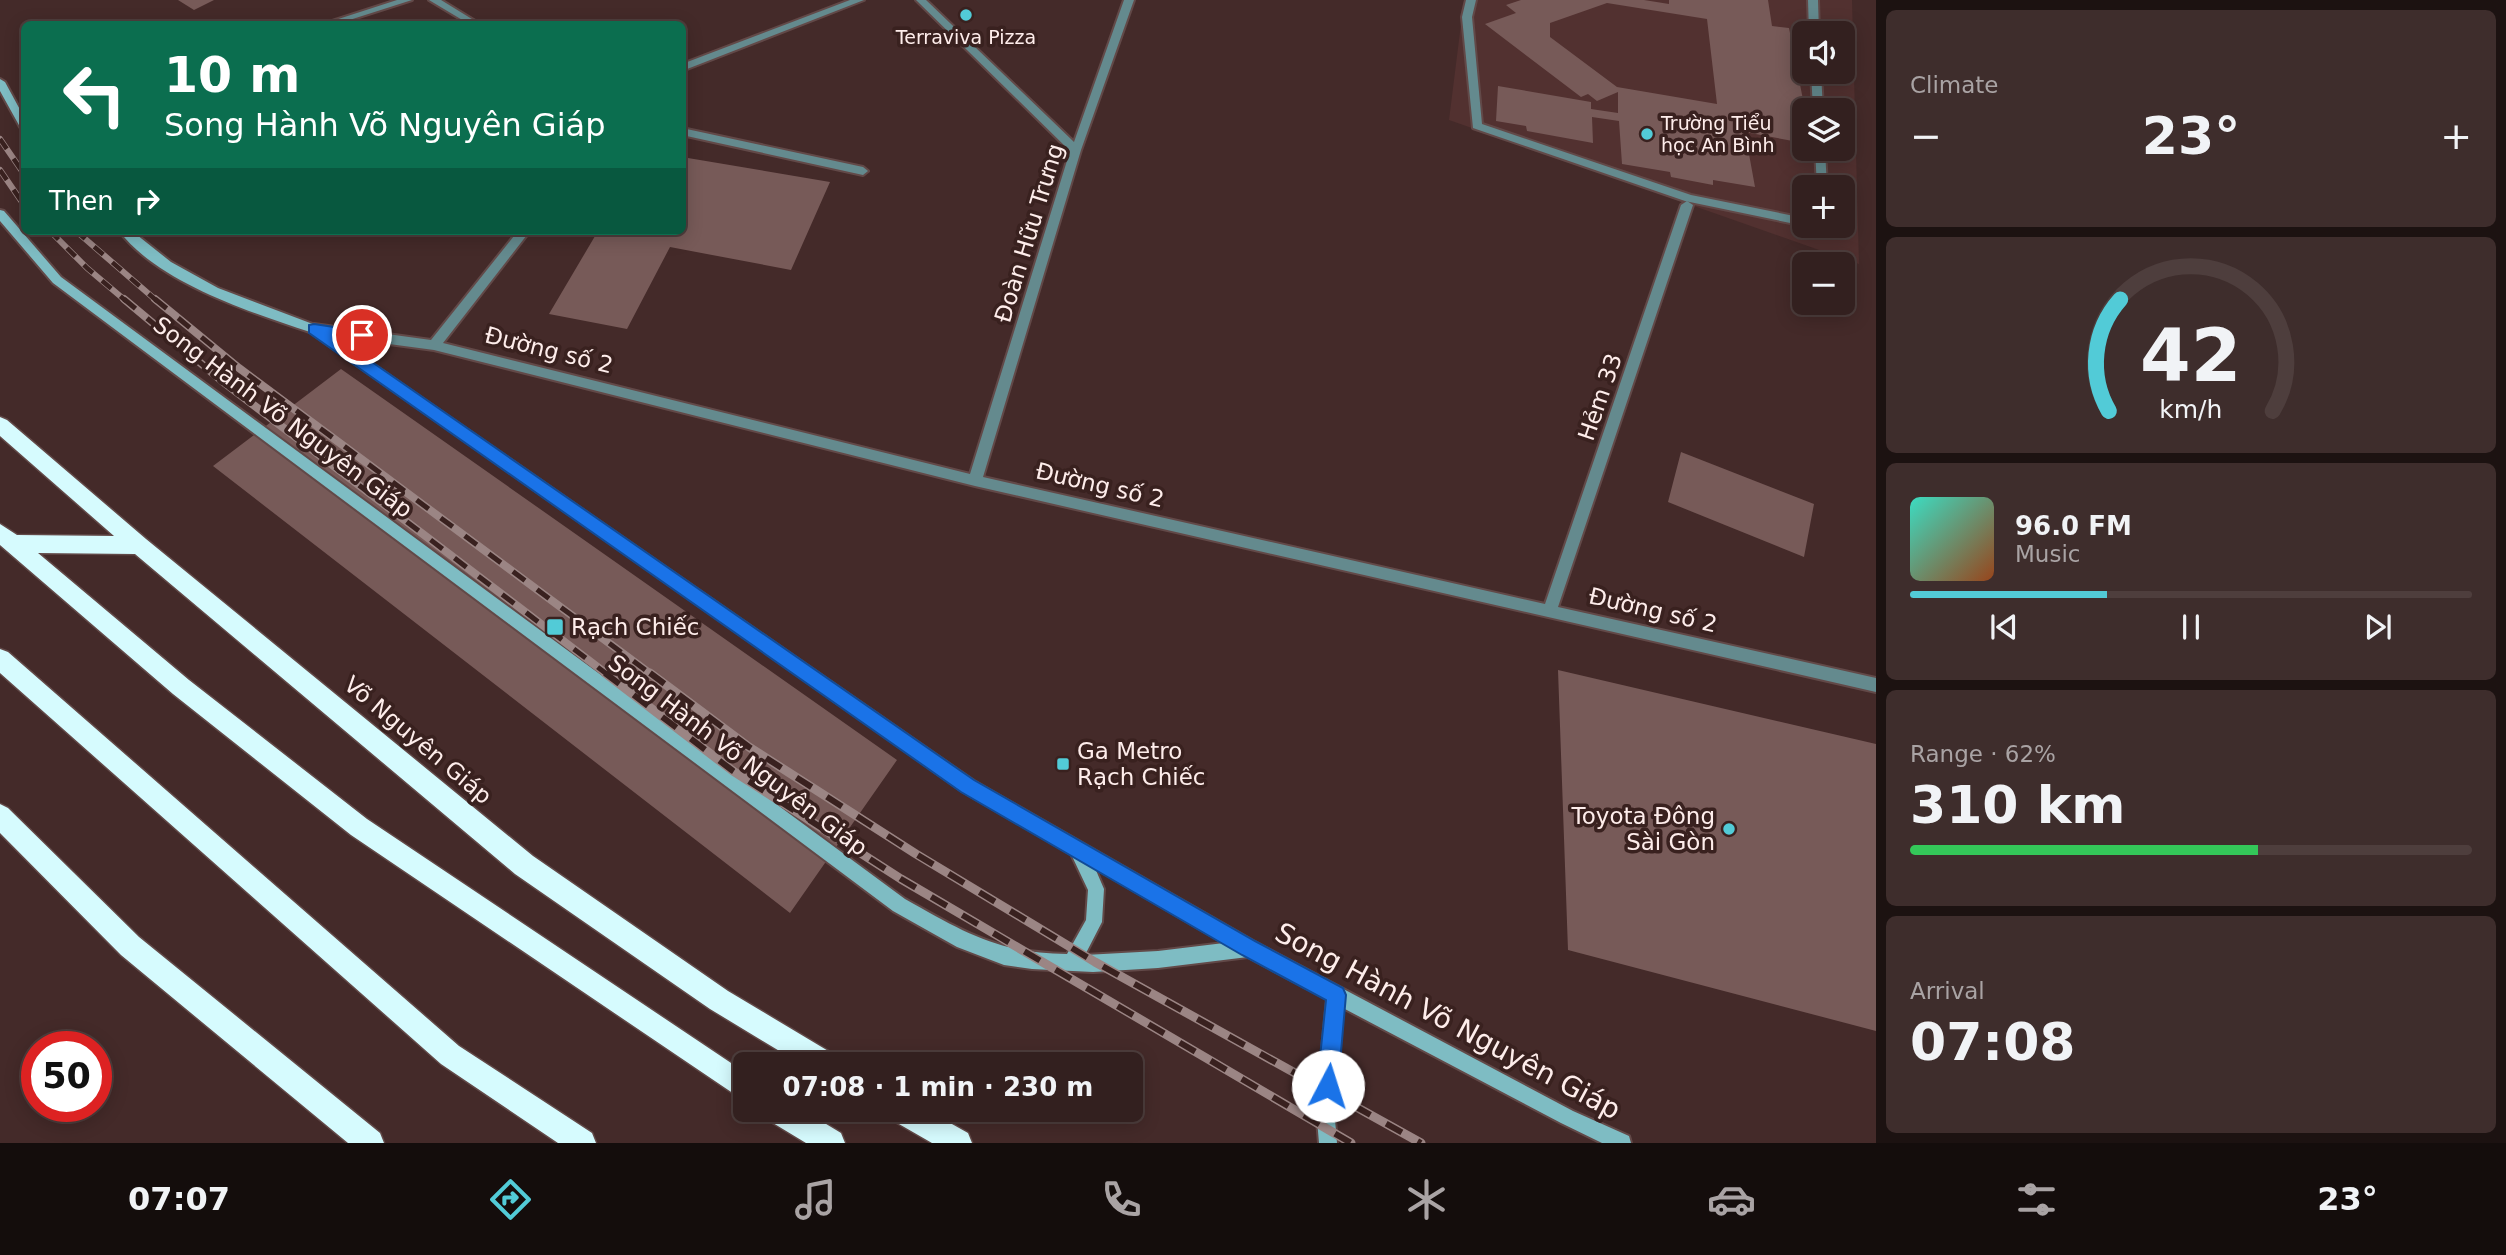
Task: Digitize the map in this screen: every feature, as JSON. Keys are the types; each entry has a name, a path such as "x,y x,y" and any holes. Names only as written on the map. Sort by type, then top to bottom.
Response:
{"highway":[{"name":"Võ Nguyên Giáp","path":"0,425 139,545 524,865 719,1000 806,1052"},
{"path":"7,538 139,545"},
{"path":"7,538 181,687 359,827 733,1080"},
{"path":"0,659 450,1055 583,1143"},
{"path":"0,816 130,946 369,1143"},
{"path":"797,1122 831,1143"},
{"path":"922,1122 958,1143"}],"main road":[{"path":"0,82 21,118"},
{"name":"Song Hành Võ Nguyên Giáp","path":"0,214 57,279 898,905 978,947 996,953 1072,962 1168,959 1249,948"},
{"name":"Song Hành Võ Nguyên Giáp","path":"130,235 177,272 237,304 314,329 968,786 1249,948 1567,1117 1622,1143"},
{"path":"1072,962 1094,922 1096,889 1077,849"},
{"path":"1328,1143 1325,1108 1336,995"}],"street":[{"path":"338,21 407,0"},
{"path":"434,0 470,21"},
{"path":"686,66 859,0"},
{"path":"921,0 1076,150"},
{"name":"Đoàn Hữu Trưng","path":"975,481 1076,150 1129,0"},
{"path":"1471,0 1467,17 1477,126 1688,201 1792,220"},
{"path":"1813,0 1814,21"},
{"path":"686,132 863,171"},
{"name":"Hẻm 33","path":"1550,610 1688,201"},
{"path":"434,345 521,235"},
{"name":"Đường số 2","path":"314,329 434,345 975,481 1876,685"}],"shaded area":[{"name":"Trường Tiểu học An Bình","path":"1464,0 1852,0 1853,21 1792,21 1792,84 1854,84 1855,98 1792,98 1792,161 1855,161 1855,113 1859,264 1855,263 1855,252 1825,252 1449,120"}],"building":[{"path":"178,0 214,0 194,10"},
{"path":"1521,0 1644,0 1669,4 1669,0 1768,0 1772,26 1789,28 1792,43 1792,84 1800,84 1803,98 1792,98 1792,141 1745,132 1755,187 1713,180 1713,185 1671,177 1670,172 1622,164 1619,121 1592,117 1593,143 1527,131 1526,126 1496,121 1498,86 1591,102 1591,109 1618,113 1618,92 1597,101 1588,94 1581,97 1485,24 1516,13 1506,5","holes":["1607,3 1707,19 1717,104 1617,87 1550,37 1550,23"]},
{"path":"686,158 830,182 791,270 670,247 627,329 549,314 596,235 686,235"},
{"path":"341,369 897,760 790,913 213,466"},
{"path":"1681,452 1814,504 1804,557 1668,502"},
{"name":"Toyota Đông Sài Gòn","path":"1558,670 1876,744 1876,1031 1568,950"}],"railway":[{"path":"0,139 21,170"},
{"path":"0,170 21,201"},
{"path":"54,235 126,301"},
{"path":"81,235 157,301"},
{"path":"124,299 222,381 608,675"},
{"path":"155,299 239,368 652,675"},
{"path":"605,673 733,771 901,879 1351,1143"},
{"path":"650,673 749,747 916,854 1095,962 1421,1143"}],"place":[{"name":"Terraviva Pizza","path":"966,15"},
{"name":"Trường Tiểu học An Bình","path":"1647,134"},
{"name":"Rạch Chiếc","path":"555,627"},
{"name":"Ga Metro Rạch Chiếc","path":"1063,764"},
{"name":"Toyota Đông Sài Gòn","path":"1729,829"}],"route":[{"path":"362,335 314,329 968,786 1336,995 1328,1086"}]}
